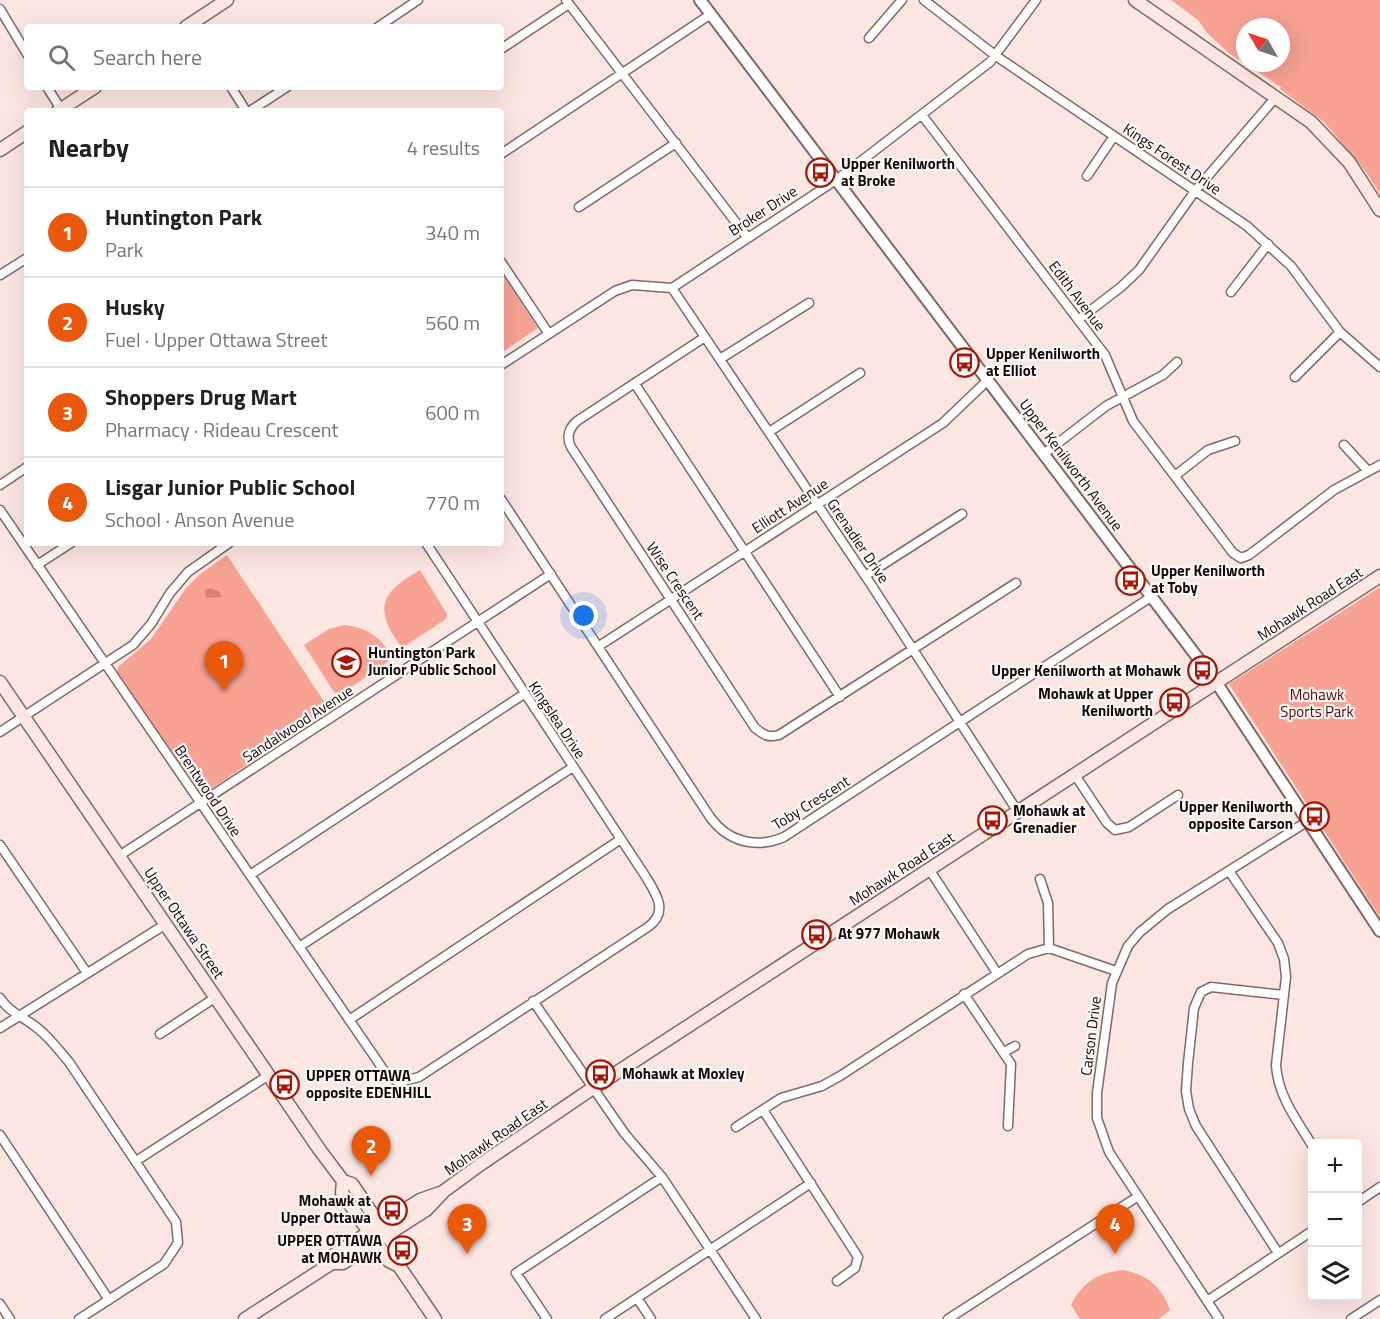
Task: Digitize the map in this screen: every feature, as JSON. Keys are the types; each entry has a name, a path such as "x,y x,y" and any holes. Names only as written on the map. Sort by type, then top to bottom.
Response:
{"main road":[{"path":"192,24 227,0"},
{"path":"1135,0 1298,111 1334,143 1380,210"},
{"path":"63,108 90,90"},
{"path":"0,150 24,134"},
{"name":"Mohawk Road East","path":"245,1319 332,1263 335,1254 426,1210 444,1191 593,1088 1380,576"},
{"name":"Upper Ottawa Street","path":"0,682 343,1181 352,1184 399,1254 399,1266"},
{"name":"Upper Ottawa Street","path":"343,1181 342,1193 389,1261 399,1266 435,1319"}],"street":[{"path":"382,24 418,0"},
{"name":"Upper Kenilworth Avenue","path":"700,0 1045,453 1216,682 1380,932"},
{"path":"869,38 902,0"},
{"name":"Kings Forest Drive","path":"924,0 996,56 1196,191 1268,244 1291,266 1340,332 1380,368"},
{"name":"Broker Drive","path":"672,288 837,179 922,115 996,56 1036,0"},
{"path":"504,47 568,2 747,237"},
{"path":"0,9 24,49"},
{"path":"504,152 711,14"},
{"path":"49,90 59,108"},
{"path":"233,90 246,108"},
{"path":"253,108 282,90"},
{"path":"1078,320 1121,288 1138,270 1196,191 1276,97"},
{"name":"Edith Avenue","path":"922,115 1105,355 1133,421 1233,553 1241,558 1249,555 1334,490 1368,471"},
{"path":"1087,176 1114,136"},
{"path":"579,207 675,143"},
{"path":"1231,292 1268,244"},
{"path":"0,275 24,260"},
{"path":"504,266 549,334"},
{"path":"504,363 615,291 641,285 672,288"},
{"name":"Grenadier Drive","path":"672,288 818,504 1018,812"},
{"path":"720,359 809,303"},
{"path":"1295,377 1340,332"},
{"name":"Wise Crescent","path":"705,337 577,421 571,427 568,438 571,447 755,728 764,735 772,737 779,735 1016,583"},
{"path":"1045,453 1121,396 1162,375 1177,362"},
{"path":"769,432 860,373"},
{"name":"Elliott Avenue","path":"599,646 943,423 988,380"},
{"path":"635,384 840,697"},
{"path":"1176,475 1208,450 1235,441"},
{"path":"1344,445 1368,471 1380,465"},
{"path":"0,485 24,469"},
{"name":"Toby Crescent","path":"504,504 716,825 729,836 749,843 772,842 784,837 1151,597"},
{"name":"Brentwood Drive","path":"0,510 24,546"},
{"path":"865,576 962,514"},
{"name":"Brentwood Drive","path":"24,546 387,1075 399,1082 419,1077 533,1001"},
{"path":"37,565 66,546"},
{"path":"0,732 105,664 140,638 188,572 225,546"},
{"name":"Kingslea Drive","path":"428,546 658,896 660,913 648,927 533,1001"},
{"name":"Sandalwood Avenue","path":"119,856 551,574"},
{"path":"250,875 524,694"},
{"path":"299,947 573,767"},
{"path":"1075,775 1115,830 1129,827 1178,795"},
{"name":"Carson Drive","path":"1219,1319 1106,1147 1097,1118 1097,1093 1107,1012 1116,971 1128,946 1153,921 1308,821"},
{"path":"349,1020 621,839"},
{"path":"0,844 87,973"},
{"path":"929,869 997,973"},
{"path":"1229,871 1283,955 1286,969 1276,1065 1277,1078 1282,1097 1308,1139"},
{"path":"1040,879 1048,903 1049,948"},
{"path":"0,1028 166,924"},
{"path":"736,1127 782,1098 822,1086 840,1076 1028,954 1049,948 1116,971"},
{"path":"1278,1253 1196,1125 1186,1091 1194,1008 1201,992 1211,987 1284,995"},
{"path":"964,994 1004,1052 1012,1071 1008,1126"},
{"path":"0,998 7,1009 42,1033 58,1049 176,1222 178,1243 164,1264 79,1319"},
{"path":"160,1034 216,998"},
{"path":"533,1001 625,1134 662,1177 756,1319"},
{"path":"1004,1052 1015,1046"},
{"path":"136,1161 269,1075"},
{"path":"763,1110 858,1257 855,1269 837,1281"},
{"path":"0,1134 109,1300"},
{"path":"547,1319 516,1273 662,1177"},
{"path":"605,1319 811,1183"},
{"path":"1362,1199 1380,1187"},
{"path":"948,1319 1137,1197"},
{"path":"1207,1301 1308,1234"},
{"path":"637,1298 651,1319"},
{"path":"1351,1319 1380,1300"},
{"path":"0,1304 10,1319"}],"green space":[{"path":"1171,0 1380,0 1380,194 1366,172 1324,122 1280,89 1281,87 1258,72 1290,72 1290,18 1236,18 1236,58 1208,34 1198,20"},
{"path":"504,277 538,328 504,351"},
{"path":"227,555 329,709 205,793 199,791 117,672 118,667 151,639 186,588 199,575"},
{"path":"420,570 447,614 446,619 402,648 387,623 384,612 385,603 396,586"},
{"name":"Mohawk Sports Park","path":"1380,587 1380,917 1229,684"},
{"path":"345,625 368,631 374,635 393,658 340,695 334,692 304,645 329,629"},
{"path":"1123,1270 1140,1275 1158,1288 1170,1310 1159,1319 1080,1319 1071,1305 1081,1290 1098,1276"}],"shaded area":[{"path":"211,588 220,592 221,597 206,598 205,590"}],"place":[{"name":"Upper Kenilworth at Broke","path":"820,173"},
{"name":"Upper Kenilworth at Elliot","path":"965,363"},
{"name":"Upper Kenilworth at Toby","path":"1130,580"},
{"name":"Huntington Park Junior Public School","path":"347,662"},
{"name":"Upper Kenilworth at Mohawk","path":"1202,671"},
{"name":"Huntington Park","path":"224,691"},
{"name":"Mohawk at Upper Kenilworth","path":"1174,703"},
{"name":"Upper Kenilworth opposite Carson","path":"1314,816"},
{"name":"Mohawk at Grenadier","path":"992,820"},
{"name":"At 977 Mohawk","path":"817,934"},
{"name":"Mohawk at Moxley","path":"601,1074"},
{"name":"UPPER OTTAWA opposite EDENHILL","path":"285,1085"},
{"name":"Husky","path":"371,1176"},
{"name":"Mohawk at Upper Ottawa","path":"392,1210"},
{"name":"UPPER OTTAWA at MOHAWK","path":"403,1250"},
{"name":"Shoppers Drug Mart","path":"467,1254"},
{"name":"Lisgar Junior Public School","path":"1115,1254"}]}
